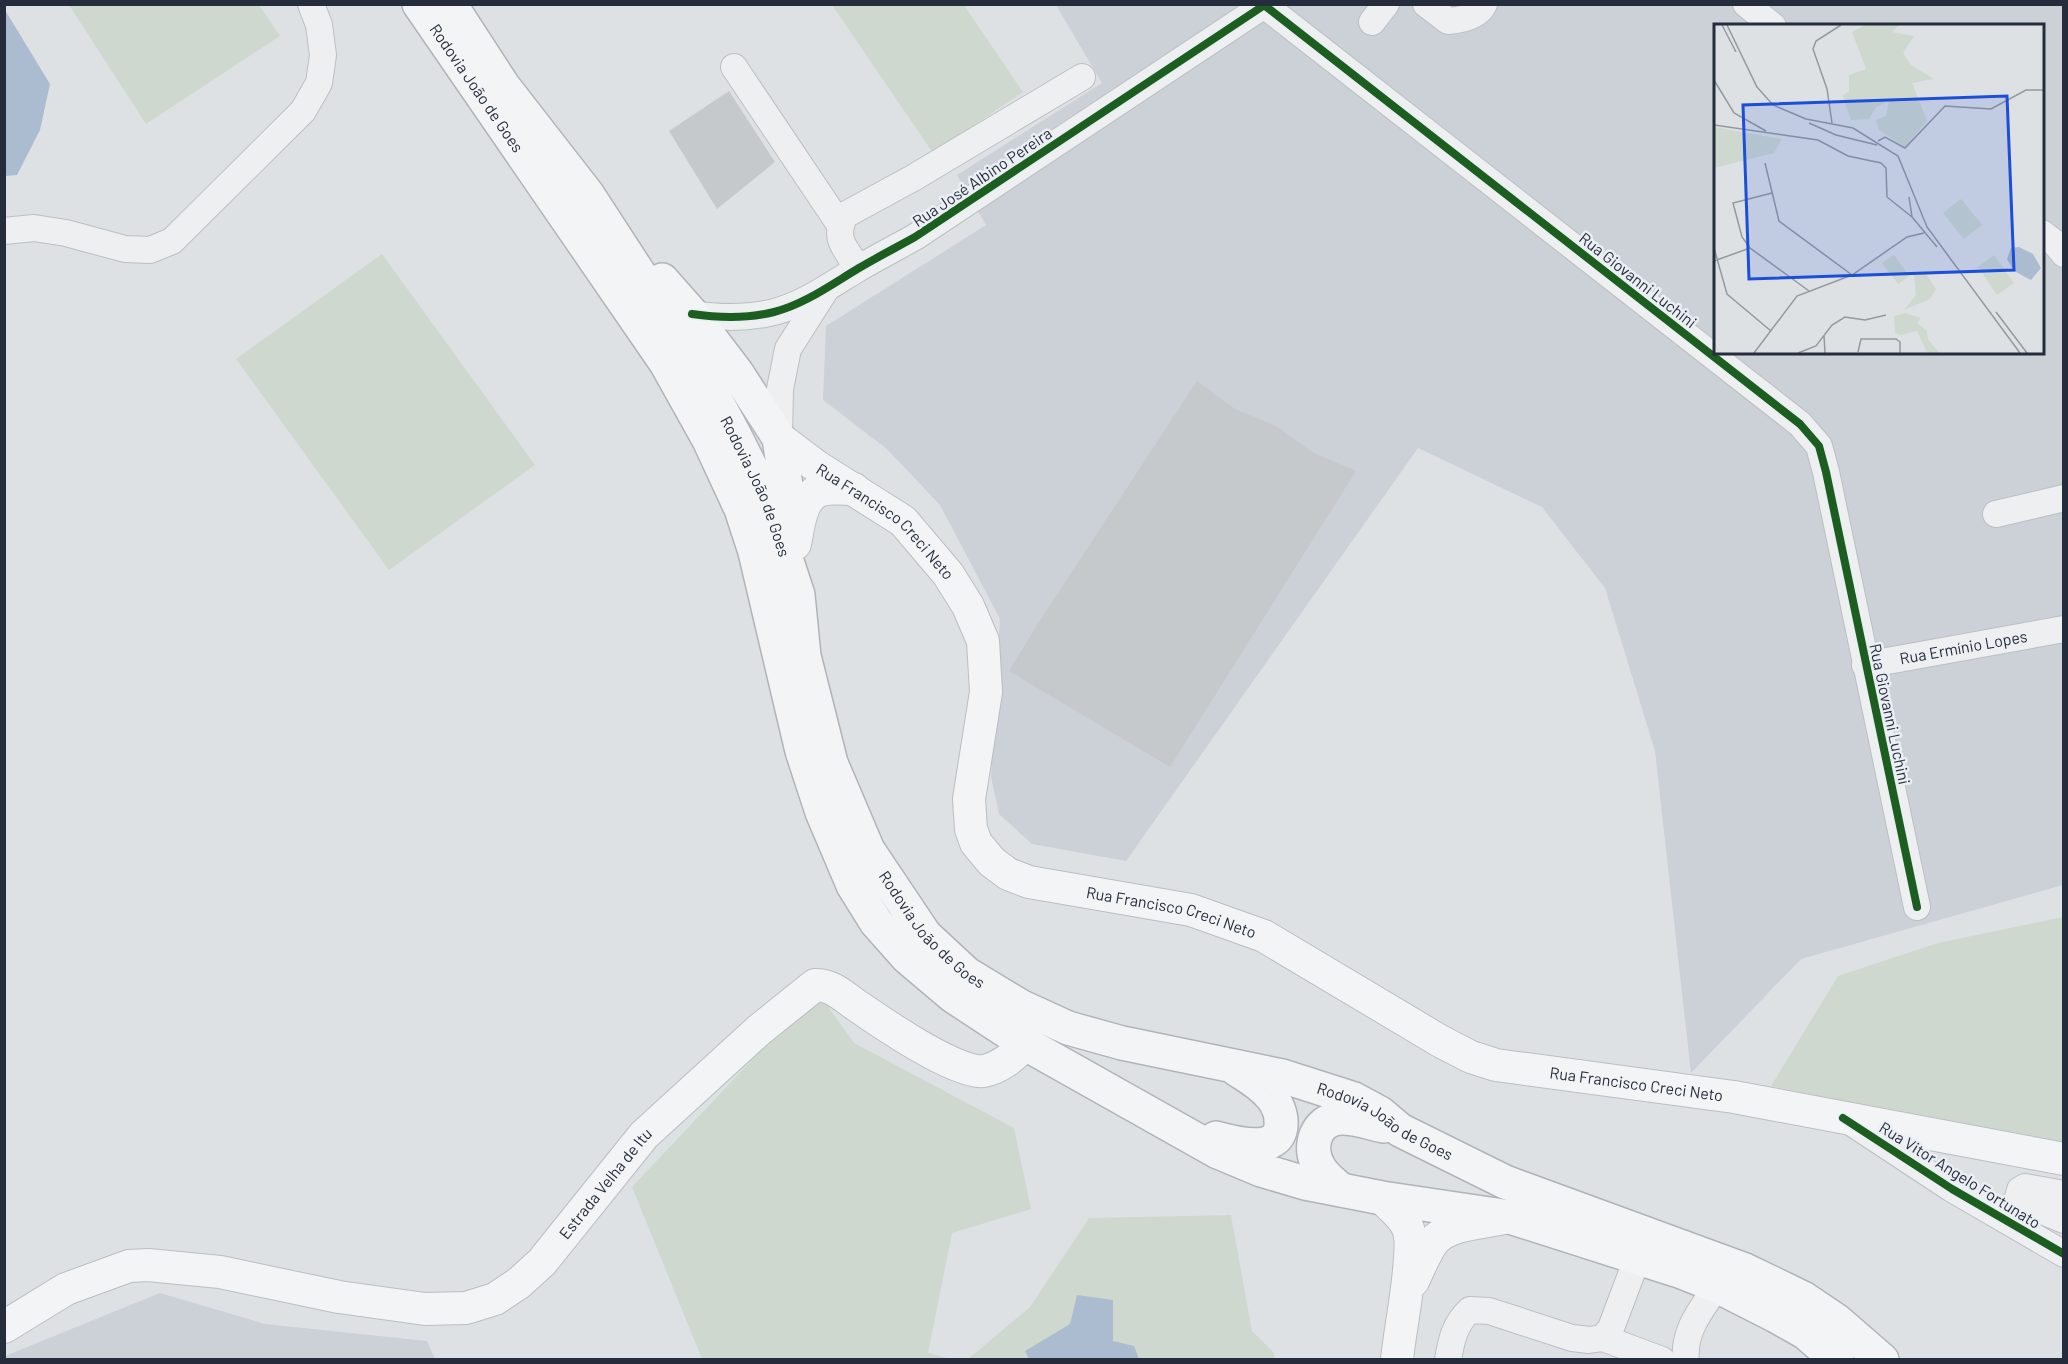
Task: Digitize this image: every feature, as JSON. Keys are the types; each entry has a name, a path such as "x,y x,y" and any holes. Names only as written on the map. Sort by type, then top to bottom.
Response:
{"highway":[{"name":"Rodovia João de Goes","path":"419,4 666,363 709,440 741,509 755,552 802,751 822,812 853,885 876,922 908,958 953,996 1026,1044 1161,1118 1196,1141 1261,1170 1305,1183 1382,1198 1510,1218 1582,1239 1717,1286 1806,1333 1837,1359"},
{"name":"Rodovia João de Goes","path":"450,4 504,87 588,195 690,352 734,434 766,498 798,595 804,656 831,763 868,850 925,935 967,974 1020,1006 1068,1028 1122,1043 1282,1076 1354,1099 1380,1113 1400,1130 1505,1182 1744,1270 1803,1298 1837,1321 1882,1359"},
{"path":"588,195 692,314 737,373 779,438 795,544 798,595"},
{"path":"1161,1118 1218,1139 1245,1144 1263,1144 1274,1141 1280,1134 1282,1122 1279,1109 1256,1082 1230,1065"},
{"path":"1340,1189 1317,1165 1314,1137 1320,1127 1332,1119 1347,1118 1400,1130"}],"main road":[{"name":"Rua Francisco Creci Neto","path":"779,438 816,466 903,521 948,574 968,606 983,641 986,692 969,799 970,829 981,850 1008,874 1029,882 1191,910 1264,936 1440,1041 1471,1057 1496,1065 1734,1097 1844,1118"},
{"path":"795,544 801,511 808,498 823,489 854,489"},
{"name":"Estrada Velha de Itu","path":"4,1327 66,1289 129,1266 177,1266 220,1272 380,1304 425,1309 466,1308 495,1299 519,1283 542,1262 644,1136 759,1030 815,985 829,987 881,1023 924,1048 972,1071 1001,1066 1026,1044"},
{"path":"1844,1118 2064,1159"},
{"path":"1382,1198 1400,1215 1408,1227 1410,1246 1406,1295 1396,1359"},
{"path":"1406,1295 1432,1243 1441,1234 1454,1228 1510,1218"}],"street":[{"path":"4,231 34,228 66,233 125,249 150,250 172,241 303,111 319,83 323,55 319,25 310,4"},
{"path":"1426,4 1448,21 1463,19 1481,10 1484,4"},
{"path":"1746,4 1771,24"},
{"name":"Rua José Albino Pereira","path":"692,314 745,317 776,311 826,289 858,268 915,237 1265,5"},
{"name":"Rua Giovanni Luchini","path":"1265,5 1800,424 1819,446 1917,907"},
{"path":"734,67 840,225"},
{"path":"858,268 839,240 840,225 845,215 1082,77"},
{"name":"Rua José Albino Pereira","path":"779,438 780,389 788,349 826,289"},
{"path":"1996,514 2064,498"},
{"name":"Rua Ermínio Lopes","path":"1865,665 2064,629"},
{"name":"Rua Vitor Angelo Fortunato","path":"1844,1118 1952,1190 2064,1254"},
{"path":"2064,1194 2025,1187 2019,1190 2018,1197 2027,1205 2064,1220"},
{"path":"1603,1338 1611,1328 1637,1258"},
{"path":"1686,1359 1692,1324 1717,1286"},
{"path":"1448,1359 1451,1340 1463,1316 1470,1310 1489,1311 1572,1338 1589,1340 1603,1338 1662,1359"}],"shaded area":[{"path":"69,5 259,5 280,36 146,124"},
{"path":"832,5 964,5 1023,92 933,153"},
{"path":"1056,5 2063,5 2063,885 1801,959 1691,1073 1655,751 1605,588 1542,507 1418,448 1126,861 1032,844 999,814 991,777 1000,619 940,505 887,449 823,400 826,326 986,225 957,175 1102,83"},
{"path":"382,254 535,465 389,570 236,359"},
{"path":"2063,917 2063,1149 1771,1086 1838,976 1938,943"},
{"path":"817,991 854,1043 1014,1128 1031,1209 952,1233 928,1353 951,1359 702,1359 632,1187"},
{"path":"1231,1215 1252,1331 1274,1353 1275,1359 967,1360 1030,1307 1089,1218"},
{"path":"160,1293 265,1324 427,1341 435,1359 5,1359 5,1356"}],"water":[{"path":"5,10 50,84 40,130 17,175 5,176"},
{"path":"1077,1295 1113,1300 1113,1341 1134,1346 1139,1359 1029,1359 1025,1351 1070,1324"}],"building":[{"path":"729,91 775,162 717,209 669,131"},
{"path":"1197,381 1235,409 1276,426 1314,453 1356,471 1170,767 1009,671"}],"cycle path":[{"path":"692,314 723,317 753,316 774,312 807,299 915,237 1266,4"},
{"path":"1264,5 1800,424 1819,446 1917,907"},
{"path":"1843,1118 1952,1189 2064,1254"}]}
